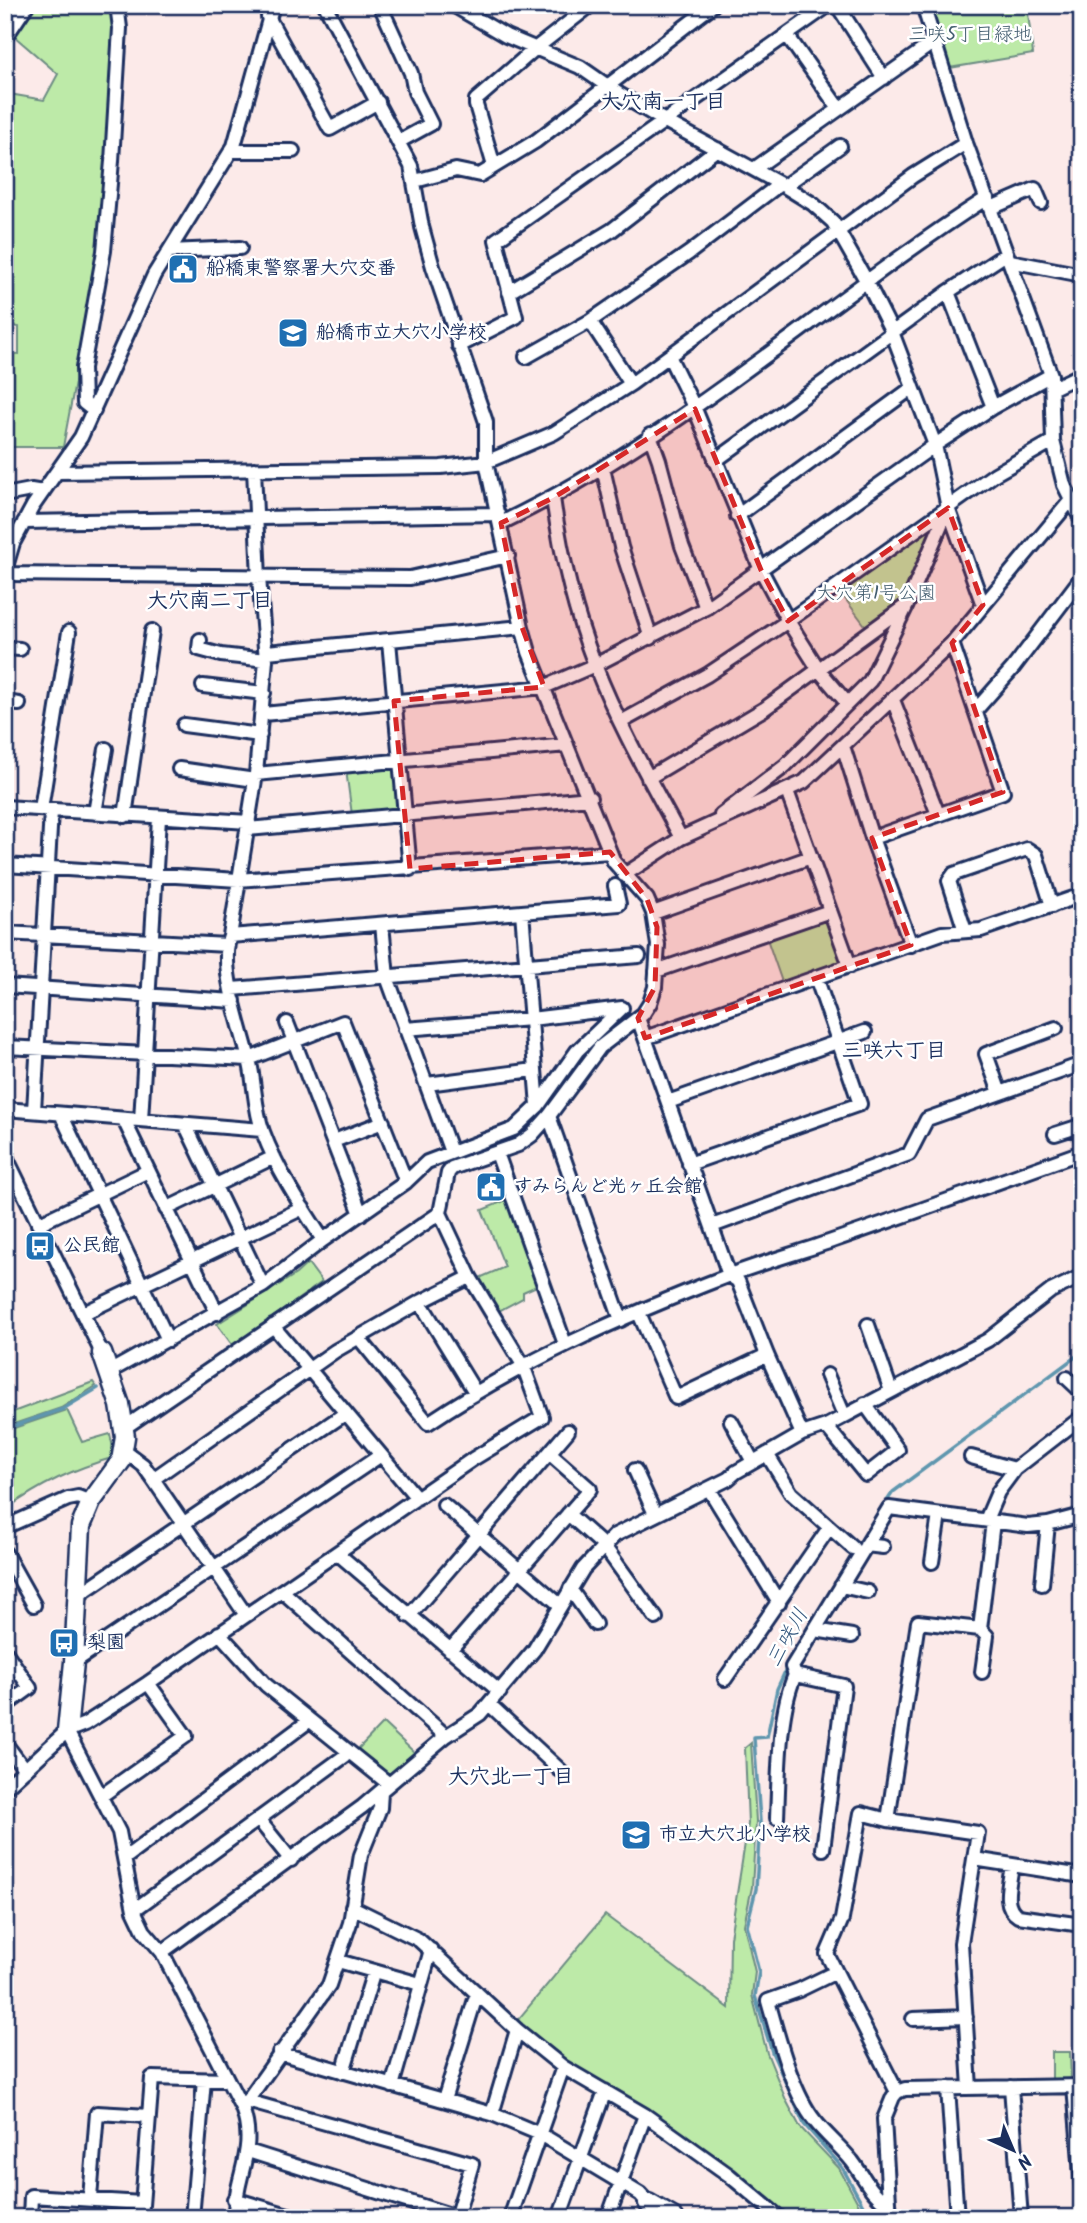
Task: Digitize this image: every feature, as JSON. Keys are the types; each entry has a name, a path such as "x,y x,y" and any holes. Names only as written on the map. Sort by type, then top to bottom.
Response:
{"street":[{"path":"5,38 27,5"},
{"path":"94,411 84,403 83,368 104,251 120,28 117,5"},
{"path":"5,1788 67,1731 85,1724 148,1683 473,1459 542,1417 523,1365 470,1277 440,1213 448,1172 452,1168 518,1145 532,1135 550,1116 600,1046 643,1014 650,1003 656,971 658,945 653,913 647,899 624,875 610,852 522,627 486,462 486,422 425,240 411,166 326,5"},
{"path":"380,5 411,73 415,92 431,124 398,142"},
{"path":"494,166 476,100 591,5"},
{"path":"415,181 456,170 480,175 536,141 713,5"},
{"path":"459,346 516,317 496,240 829,5"},
{"path":"837,5 884,78"},
{"path":"624,875 681,838 804,782 952,643 983,605 1078,509 1063,485 1053,441 1051,374 966,143 923,5"},
{"path":"460,7 506,36 580,67 665,121 782,185 824,213 839,231 892,332 935,445 948,508 983,605"},
{"path":"270,11 330,129 378,102"},
{"path":"270,11 250,92 231,151 154,275 81,437 24,522 13,543 5,572 259,578 410,578 508,556"},
{"path":"787,35 839,109"},
{"path":"754,169 934,42"},
{"path":"58,472 441,467 486,462 554,433 631,384 913,176 966,143"},
{"path":"526,356 590,321 840,146"},
{"path":"509,292 612,230 717,149"},
{"path":"231,151 293,151"},
{"path":"24,522 499,518 553,498 695,409 937,231 989,203 1035,189 1041,203"},
{"path":"169,251 240,248"},
{"path":"715,461 948,292 1008,258 1082,275"},
{"path":"948,292 993,407"},
{"path":"590,321 631,384"},
{"path":"669,356 695,409 761,570 788,621 819,670 847,704"},
{"path":"262,714 544,687 595,666 706,608 935,445 993,407 1051,374"},
{"path":"1053,388 1082,374"},
{"path":"737,516 912,387"},
{"path":"650,435 682,546 706,608"},
{"path":"621,722 707,675 995,474 1053,441"},
{"path":"603,468 621,547 651,638"},
{"path":"254,469 259,578 267,656 255,777 229,941 233,995 249,1059 262,1130 274,1157 323,1241"},
{"path":"5,495 31,490 43,492"},
{"path":"553,498 563,560 595,666 648,778 681,838"},
{"path":"708,825 785,766 870,681 907,605 948,508"},
{"path":"975,711 1013,668 1082,577"},
{"path":"648,778 764,709 907,605"},
{"path":"200,640 199,649 221,655 267,656 522,627"},
{"path":"125,816 152,631"},
{"path":"34,1111 48,867 46,810 69,632"},
{"path":"389,641 410,869"},
{"path":"872,838 1003,792 952,643"},
{"path":"5,648 20,649"},
{"path":"203,686 264,693"},
{"path":"892,701 938,814"},
{"path":"5,702 19,704"},
{"path":"184,725 260,734"},
{"path":"179,769 255,777 567,744"},
{"path":"843,747 872,838 911,945"},
{"path":"95,813 106,748"},
{"path":"775,772 811,857 850,965"},
{"path":"5,807 248,825 405,816 590,798"},
{"path":"141,1121 159,818"},
{"path":"965,931 950,881 954,874 1027,849 1035,855 1052,906"},
{"path":"5,865 238,880 610,852"},
{"path":"653,913 811,857"},
{"path":"5,933 153,941 229,941 382,924 619,904 615,886"},
{"path":"645,1038 942,933 981,930 1082,895"},
{"path":"656,971 830,911"},
{"path":"522,912 538,1105"},
{"path":"382,924 387,977 451,1152"},
{"path":"5,986 149,995 233,995 387,977 639,956"},
{"path":"690,1164 860,1104 816,977"},
{"path":"109,1372 263,1286 406,1182 427,1162 514,1129 523,1123 577,1051 622,1009 405,1029"},
{"path":"638,1018 729,1275 738,1281 802,1434"},
{"path":"5,1047 249,1059 343,1022 406,1182"},
{"path":"287,1023 361,1214"},
{"path":"1000,1093 986,1054 1056,1028"},
{"path":"668,1102 865,1032"},
{"path":"712,1226 909,1154 927,1119 1082,1064"},
{"path":"427,1084 534,1070"},
{"path":"5,1109 262,1130"},
{"path":"61,1114 168,1340"},
{"path":"550,1116 621,1320"},
{"path":"124,1119 217,1313"},
{"path":"334,1141 383,1122"},
{"path":"185,1124 263,1286"},
{"path":"1055,1134 1077,1127 1082,1139"},
{"path":"359,1338 428,1423 523,1365 639,1312 729,1275 903,1217 1082,1152"},
{"path":"497,1153 565,1344"},
{"path":"5,1155 102,1353 120,1405 124,1427 121,1461 91,1502 81,1526 74,1662 67,1731 119,1832 135,1910 144,1931 162,1952 226,2080 244,2105 248,2125 248,2151 234,2199 235,2218"},
{"path":"166,1209 274,1157"},
{"path":"38,1224 148,1171"},
{"path":"84,1313 303,1208"},
{"path":"124,1427 440,1213"},
{"path":"162,1952 291,1860 446,1736 480,1714 534,1650 583,1569 615,1535 709,1489 802,1434 826,1426 988,1340 1051,1290 1082,1276"},
{"path":"153,1479 335,1351 420,1302 470,1277"},
{"path":"420,1302 475,1392"},
{"path":"639,1312 676,1398 767,1354"},
{"path":"273,1325 417,1498"},
{"path":"868,1325 891,1391"},
{"path":"827,1375 844,1415"},
{"path":"1067,1378 1082,1392"},
{"path":"826,1426 866,1475 898,1450 865,1404"},
{"path":"77,1596 346,1413"},
{"path":"980,1629 990,1521 998,1492 1015,1469 1082,1417"},
{"path":"732,1421 753,1462"},
{"path":"409,1616 568,1432"},
{"path":"123,1450 143,1465 246,1615"},
{"path":"450,1650 590,1489 549,1453"},
{"path":"767,1454 791,1493 829,1528 859,1549 883,1547"},
{"path":"74,1662 382,1455"},
{"path":"971,1457 1015,1469"},
{"path":"635,1470 655,1514"},
{"path":"709,1489 779,1603"},
{"path":"5,1527 68,1499 78,1497 91,1502"},
{"path":"444,1505 560,1605"},
{"path":"777,1818 782,1737 795,1675 792,1667 841,1586 859,1549 889,1508 1028,1526 1082,1515"},
{"path":"568,1514 604,1546 656,1618"},
{"path":"932,1562 939,1514"},
{"path":"1042,1584 1048,1524"},
{"path":"725,1679 829,1528"},
{"path":"5,1553 34,1605"},
{"path":"337,1553 500,1692"},
{"path":"841,1586 868,1592"},
{"path":"570,1589 595,1624"},
{"path":"282,1591 446,1736"},
{"path":"888,1820 918,1622 980,1629 986,1636 982,1672"},
{"path":"815,1630 852,1636"},
{"path":"219,1633 266,1685 349,1753 385,1787"},
{"path":"5,1651 30,1688 5,1706"},
{"path":"795,1675 844,1686 823,1849"},
{"path":"101,1796 186,1736 148,1683"},
{"path":"489,1704 560,1770"},
{"path":"125,1858 309,1721"},
{"path":"5,1743 25,1770"},
{"path":"135,1910 349,1753"},
{"path":"244,2105 329,1984 352,1907 361,1855 380,1808 385,1787"},
{"path":"897,2092 827,1954 842,1919 860,1813 888,1820 978,1833 961,1943 970,2088"},
{"path":"258,1819 291,1860"},
{"path":"974,1859 1082,1876"},
{"path":"1012,1865 1007,1905 1010,1911 1018,1916 1082,1925"},
{"path":"352,1907 419,1940 517,2030 563,2067 645,2115 729,2175 780,2218"},
{"path":"392,2086 431,1950"},
{"path":"338,1961 421,1984"},
{"path":"343,2072 374,1971"},
{"path":"836,1972 768,2001 782,2048 801,2096 814,2119 852,2161 873,2194 890,2212"},
{"path":"444,2100 477,1993"},
{"path":"913,2018 966,2017"},
{"path":"492,2114 517,2030"},
{"path":"279,2053 492,2114 540,2134 640,2194 648,2203 673,2218"},
{"path":"510,2218 563,2067"},
{"path":"141,2218 152,2078 226,2080"},
{"path":"192,2218 204,2080"},
{"path":"890,2212 884,2119 892,2097 905,2089 1078,2086 1082,2186"},
{"path":"1011,2087 1021,2218"},
{"path":"948,2088 957,2218"},
{"path":"559,2218 605,2091"},
{"path":"244,2105 472,2164 456,2217 248,2151"},
{"path":"90,2198 97,2113 149,2116"},
{"path":"608,2218 645,2115"},
{"path":"30,2218 31,2196 142,2203"},
{"path":"234,2199 298,2218"}],"highlighted area":[{"path":"695,409 761,570 788,621 948,508 983,605 952,643 1003,792 872,838 911,945 645,1038 638,1018 655,987 657,927 647,899 610,852 410,869 394,701 544,687 522,627 501,523 553,498"}],"green space":[{"path":"33,5 112,6 115,32 100,249 63,447 5,447 5,353 19,354 19,327 5,325 5,147 12,130 6,112 9,94 44,100 58,74 14,36"},
{"name":"三咲5丁目緑地","path":"930,5 1027,5 1033,54 949,68"},
{"name":"大穴第1号公園","path":"927,526 932,532 902,604 867,628 840,592"},
{"path":"393,766 398,769 401,807 398,811 352,815 346,770"},
{"path":"824,916 829,918 843,957 840,962 782,982 766,936"},
{"path":"509,1199 539,1285 523,1292 523,1298 497,1312 477,1279 505,1267 482,1210"},
{"path":"308,1263 322,1282 233,1346 217,1324 296,1274"},
{"path":"93,1382 96,1386 61,1408 5,1427 5,1415"},
{"path":"67,1410 82,1442 110,1434 115,1457 58,1478 5,1510 5,1431"},
{"path":"383,1723 415,1753 393,1773 388,1773 358,1749"},
{"path":"751,1743 756,1821 752,1887 744,1925 755,1972 752,1995 767,2053 786,2100 800,2127 839,2168 866,2218 789,2218 565,2063 516,2022 605,1915 729,2008 730,1938 748,1824 745,1748"},
{"path":"1052,2052 1070,2052 1071,2081 1052,2081"}],"waterway":[{"name":"三咲川","path":"883,1507 893,1492 1082,1352"},
{"path":"5,1429 63,1409 98,1388"},
{"name":"三咲川","path":"789,1663 777,1689 767,1737 754,1738 760,1821 756,1889 747,1925 759,1972 755,1996 772,2052 804,2124 842,2167 870,2218"}],"railway":[{"path":"1079,5 1082,12"}],"place":[{"name":"船橋東警察署大穴交番","path":"183,269"},
{"name":"船橋市立大穴小学校","path":"293,333"},
{"name":"すみらんど光ヶ丘会館","path":"491,1187"},
{"name":"公民館","path":"40,1246"},
{"name":"梨園","path":"64,1643"},
{"name":"市立大穴北小学校","path":"636,1835"}],"district":[{"name":"大穴南一丁目","path":"663,102"},
{"name":"大穴南二丁目","path":"210,601"},
{"name":"三咲六丁目","path":"894,1051"},
{"name":"大穴北一丁目","path":"511,1777"}]}
